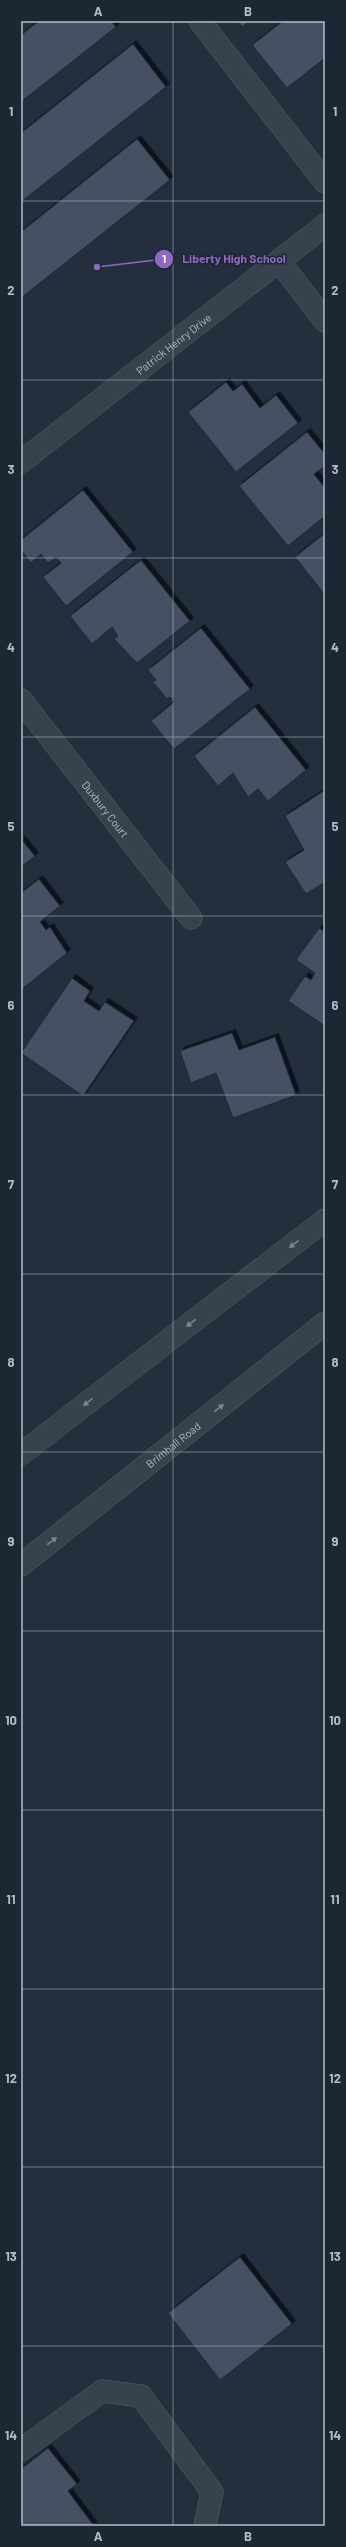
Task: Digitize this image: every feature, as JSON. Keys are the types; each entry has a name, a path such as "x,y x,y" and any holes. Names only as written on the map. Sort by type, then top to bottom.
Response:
{"street":[{"path":"200,21 325,182"},
{"name":"Patrick Henry Drive","path":"21,462 325,225"},
{"path":"279,261 325,320"},
{"name":"Duxbury Court","path":"21,700 191,918"},
{"path":"21,1454 325,1220"},
{"name":"Brimhall Road","path":"21,1565 325,1323"},
{"path":"21,2450 102,2391 141,2396 212,2492 205,2526"}],"building":[{"path":"39,21 111,21 116,27 21,102 21,35"},
{"path":"237,21 250,21 242,27"},
{"path":"283,21 325,21 325,58 287,88 252,45"},
{"path":"133,44 166,87 21,202 21,133"},
{"path":"137,139 170,180 21,298 21,232"},
{"path":"226,382 233,391 242,384 260,408 276,395 298,423 236,472 188,412"},
{"path":"307,432 325,454 325,466 314,474 325,488 325,516 288,546 239,486"},
{"path":"83,490 133,552 66,606 43,577 61,563 56,557 48,563 41,554 31,563 21,550 21,540"},
{"path":"325,533 325,595 295,557"},
{"path":"141,560 190,621 137,663 114,639 118,636 112,627 92,644 70,616"},
{"path":"201,628 250,689 174,749 151,721 174,702 170,697 167,699 153,682 156,680 148,670"},
{"path":"255,707 306,770 268,801 258,789 248,797 233,773 218,786 194,756"},
{"path":"325,790 325,882 306,894 285,862 304,850 285,816"},
{"path":"21,839 35,856 21,867"},
{"path":"39,879 60,906 40,922 46,930 50,927 67,953 21,990 21,893"},
{"path":"319,928 325,932 325,1026 288,1001 305,976 311,980 315,973 296,960"},
{"path":"72,978 90,991 84,1001 99,1011 105,1002 134,1021 83,1096 21,1053"},
{"path":"232,1033 239,1050 275,1037 296,1095 233,1118 216,1073 191,1083 180,1051"},
{"path":"240,2257 292,2324 220,2380 168,2313"},
{"path":"48,2448 77,2484 68,2491 94,2526 21,2526 21,2469"}],"place":[{"name":"Liberty High School","path":"97,267"}]}
